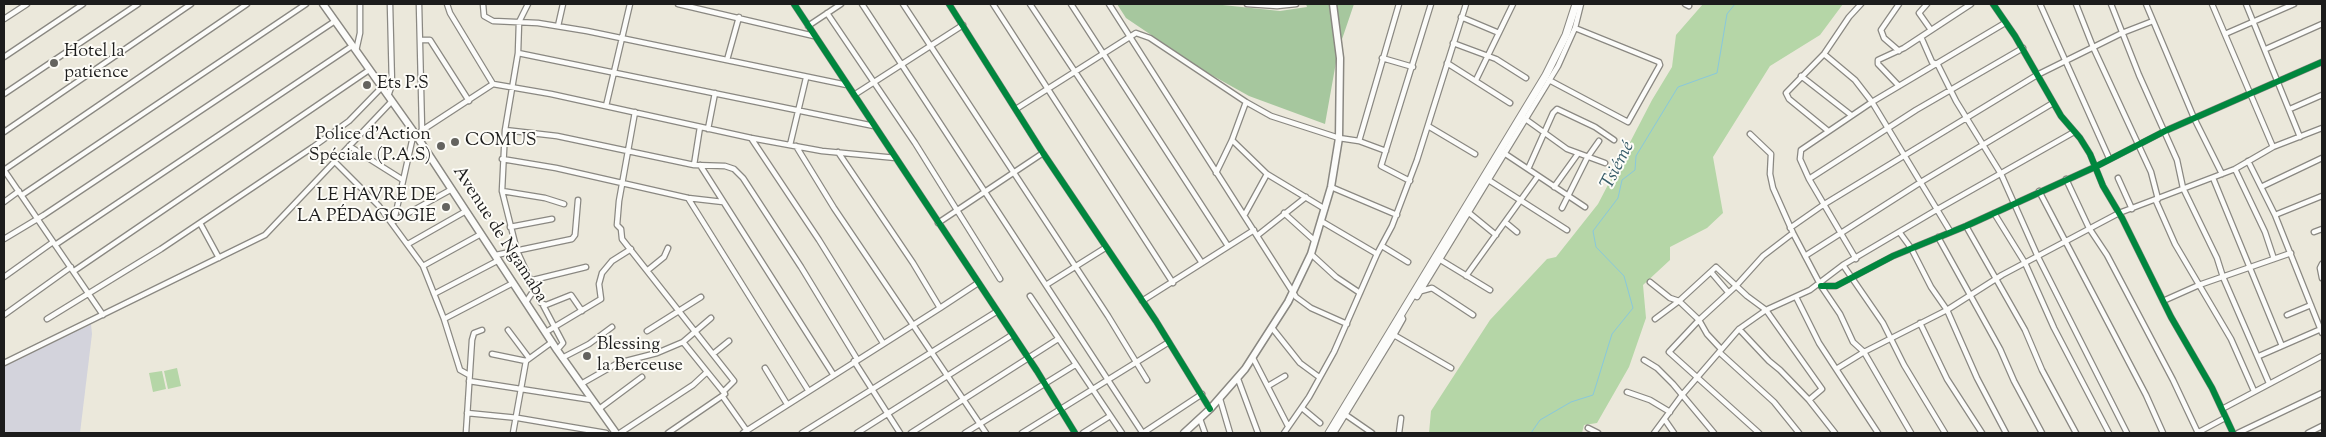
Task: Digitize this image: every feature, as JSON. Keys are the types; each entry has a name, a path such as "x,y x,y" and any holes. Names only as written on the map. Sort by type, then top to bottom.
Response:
{"main road":[{"name":"Avenue de Ngamaba","path":"323,4 415,133 562,358 616,433"},
{"path":"1184,433 1220,399 1253,358 1273,329 1294,292 1311,254 1331,187 1339,138 1340,58 1333,4"},
{"path":"1331,433 1412,295 1438,258 1523,117 1556,57 1576,4"}],"street":[{"path":"4,19 27,4"},
{"path":"4,57 83,4"},
{"path":"4,94 138,4"},
{"path":"4,132 191,4"},
{"path":"103,315 4,170 247,4"},
{"path":"4,202 306,4"},
{"path":"329,14 331,4"},
{"path":"356,52 360,34 360,4"},
{"path":"4,363 266,235 335,162 390,98 392,84 390,4"},
{"path":"419,4 422,130"},
{"path":"447,4 450,13 493,84"},
{"path":"483,4 484,16 487,19 558,26 847,85"},
{"path":"528,4 518,22 518,53 502,159 502,191 517,251 534,290 563,343 557,350"},
{"path":"558,26 563,4"},
{"path":"606,106 620,38 630,4"},
{"path":"678,4 814,36"},
{"path":"794,4 996,312 1045,383 1075,433"},
{"path":"808,26 841,4"},
{"path":"862,4 903,64 1142,433 1202,394"},
{"path":"903,4 1076,267 1147,380"},
{"path":"949,4 1043,153 1169,342 1210,409"},
{"path":"993,4 1047,91 1173,282"},
{"path":"1030,4 1202,263"},
{"path":"1071,4 1228,246"},
{"path":"1109,4 1216,173 1245,214 1296,297 1311,308 1347,324"},
{"path":"1247,4 1277,6 1296,4"},
{"path":"1359,141 1399,4"},
{"path":"1410,181 1381,167 1431,4"},
{"path":"1284,433 1302,408 1347,324 1377,254 1397,215 1428,126 1466,4"},
{"path":"1476,80 1511,4"},
{"path":"1581,4 1565,53 1523,117 1544,134 1577,154 1605,163"},
{"path":"1827,130 1787,97 1787,92 1824,54 1849,17 1861,4"},
{"path":"1898,4 1881,30 1884,38 1899,51"},
{"path":"1927,4 1919,13 1930,30"},
{"path":"1899,86 1877,62 1899,51 1971,4"},
{"path":"1993,4 2023,48 2053,103 2080,138 2095,166 2102,186 2119,213 2233,433"},
{"path":"2040,4 2109,158"},
{"path":"2076,4 2093,47 2151,172 2157,200 2176,244 2231,339 2254,391"},
{"path":"2111,4 2177,160 2183,188 2216,258 2269,383"},
{"path":"2146,4 2194,118 2222,174"},
{"path":"2212,4 2273,147"},
{"path":"2246,4 2279,80 2300,137"},
{"path":"2225,34 2294,4"},
{"path":"827,13 958,210 1000,280"},
{"path":"727,60 739,17"},
{"path":"1461,17 1499,33"},
{"path":"4,239 36,218 44,215 335,21"},
{"path":"1759,433 1669,352 1699,320 1736,286 1763,256 1791,230 1824,205 2037,75 2122,33 2153,21"},
{"path":"1856,259 1809,178 1800,159 1800,152 1827,130 2005,23"},
{"path":"2266,49 2322,24"},
{"path":"854,96 963,25"},
{"path":"1549,80 1629,122 1660,65 1659,62 1574,28"},
{"path":"1016,109 1047,91 1130,35 1136,33 1150,38 1246,102 1271,116 1339,138 1359,141 1386,151"},
{"path":"1921,37 1932,62 1938,65 1966,118 2001,174 2038,257 2127,433"},
{"path":"420,40 427,38 430,40 470,101"},
{"path":"1453,43 1488,56 1526,78"},
{"path":"4,277 352,46"},
{"path":"1809,178 1887,128 2023,48"},
{"path":"518,53 874,126"},
{"path":"1824,54 1855,80 1872,102 1950,231"},
{"path":"1382,58 1413,67"},
{"path":"1821,284 1836,286 1852,279 1912,248 1966,226 2165,131 2322,62"},
{"path":"1447,63 1476,80 1510,104"},
{"path":"4,315 369,70"},
{"path":"1801,76 1851,115"},
{"path":"806,78 797,110 793,145 986,433"},
{"path":"393,221 415,133 470,101 493,84 635,112 750,138 838,152 896,158"},
{"path":"48,319 90,295 200,223 349,121 382,87"},
{"path":"708,129 715,93"},
{"path":"2290,109 2322,95"},
{"path":"1216,173 1232,140 1246,102"},
{"path":"1806,256 1921,182 2053,103"},
{"path":"1528,169 1554,110 1560,109 1614,140"},
{"path":"635,112 616,222 621,229 622,239 734,382 724,391 725,394 722,397 668,433"},
{"path":"1428,126 1476,154"},
{"path":"694,165 700,127"},
{"path":"1838,368 1864,352 1947,310 1995,280 2119,213 2235,169 2273,147 2322,128"},
{"path":"505,130 557,136 694,165 730,167 743,178 900,433"},
{"path":"1654,433 1682,395 1739,328 1766,310 1821,284 1843,265 2074,132"},
{"path":"1750,134 1771,154 1770,174 1773,188 1791,230 1840,314 1853,342 1864,352 1910,433"},
{"path":"750,138 819,240 883,343"},
{"path":"1232,140 1267,174 1325,209"},
{"path":"1562,208 1587,158 1599,141"},
{"path":"349,146 403,180"},
{"path":"838,152 908,256 940,308"},
{"path":"1502,152 1585,207"},
{"path":"938,223 1043,153"},
{"path":"1554,186 1577,154"},
{"path":"2261,187 2322,158"},
{"path":"502,159 688,198 723,202"},
{"path":"2248,161 2275,215 2322,331 2259,356"},
{"path":"335,162 393,221 423,266 444,319 460,370 469,378 520,389 592,400"},
{"path":"700,165 833,374"},
{"path":"2235,169 2265,232 2274,259"},
{"path":"1245,214 1267,174"},
{"path":"1466,276 1538,176"},
{"path":"1486,178 1567,230"},
{"path":"2118,178 2132,209"},
{"path":"2213,178 2282,346"},
{"path":"2066,179 2089,228 2107,254 2173,380 2197,433 2225,418"},
{"path":"1331,187 1397,215"},
{"path":"393,221 452,189"},
{"path":"502,191 545,198 564,204"},
{"path":"2038,191 2163,433"},
{"path":"2275,215 2322,196"},
{"path":"1258,235 1306,197"},
{"path":"688,198 808,390"},
{"path":"434,294 497,258 574,237 578,200"},
{"path":"408,244 466,211"},
{"path":"1467,211 1496,235"},
{"path":"1284,213 1315,241"},
{"path":"1994,213 2024,264 2054,328 2109,433"},
{"path":"510,227 552,219"},
{"path":"1321,221 1377,254"},
{"path":"1505,222 1517,232"},
{"path":"200,223 219,258"},
{"path":"1966,226 2025,330 2042,370 2076,433"},
{"path":"2314,232 2322,229"},
{"path":"1142,301 1254,230"},
{"path":"1900,233 1912,248 1923,274 1947,310 1977,378 2006,433"},
{"path":"423,266 482,234"},
{"path":"1938,237 2000,348 2014,381 2042,433"},
{"path":"1382,246 1408,262"},
{"path":"648,270 664,257 668,248"},
{"path":"1046,285 1105,248"},
{"path":"546,332 601,299 600,278 605,268 630,249"},
{"path":"2163,301 2199,285 2291,253"},
{"path":"1311,254 1330,272 1360,294"},
{"path":"1412,295 1417,297 1438,258 1490,290"},
{"path":"2322,264 2320,268 2322,278"},
{"path":"1843,265 1883,323 1890,339 1945,433"},
{"path":"530,280 586,267"},
{"path":"1655,319 1679,301 1716,267 1766,310 1822,389 1809,400"},
{"path":"1711,272 1728,292"},
{"path":"1650,282 1670,298 1679,301 1699,320 1720,350 1774,402 1799,433"},
{"path":"444,319 513,283"},
{"path":"722,397 745,432 855,360 978,284"},
{"path":"1420,292 1432,288 1474,315"},
{"path":"526,302 534,290"},
{"path":"543,305 571,295 582,311"},
{"path":"1030,296 1122,433"},
{"path":"647,331 680,312 701,297"},
{"path":"1796,297 1819,342 1838,368 1878,433"},
{"path":"2287,315 2311,305"},
{"path":"802,433 996,312"},
{"path":"1331,433 1346,415 1394,335 1403,319 1401,315"},
{"path":"581,384 618,363 657,353 683,342 711,318"},
{"path":"1920,323 1947,379 1982,433"},
{"path":"562,358 589,344 612,328"},
{"path":"1739,328 1809,400 1834,433"},
{"path":"1273,329 1300,363 1319,377"},
{"path":"466,433 472,336 482,330"},
{"path":"508,330 527,359 513,433"},
{"path":"857,433 1012,335"},
{"path":"1394,335 1451,368"},
{"path":"911,433 963,399 1029,360 1058,339"},
{"path":"492,354 527,359 552,342"},
{"path":"683,342 724,391"},
{"path":"712,354 729,342"},
{"path":"1022,433 1169,342"},
{"path":"2222,409 2322,356"},
{"path":"1253,358 1288,426"},
{"path":"1644,360 1662,372 1714,433"},
{"path":"965,433 1075,365"},
{"path":"765,368 787,404"},
{"path":"620,433 693,385 707,372"},
{"path":"1268,386 1285,376"},
{"path":"599,409 642,377"},
{"path":"1238,379 1258,433"},
{"path":"1627,392 1650,400 1670,412"},
{"path":"2238,433 2322,393"},
{"path":"1220,399 1230,433"},
{"path":"1302,408 1320,423"},
{"path":"466,413 606,433"},
{"path":"1346,415 1372,433"},
{"path":"1083,433 1110,416"},
{"path":"1200,418 1205,433"},
{"path":"1399,433 1401,418"},
{"path":"1665,420 1674,433"},
{"path":"2308,433 2322,426"},
{"path":"813,427 816,433"},
{"path":"1588,428 1598,433"}],"shaded area":[{"path":"91,324 92,334 80,433 4,433 4,365"}],"green space":[{"path":"1117,4 1213,4 1280,11 1307,7 1306,4 1354,4 1338,51 1325,124 1249,96 1206,72 1126,18"},
{"path":"1703,4 1843,4 1820,35 1770,66 1713,157 1723,213 1707,228 1670,247 1670,260 1643,285 1646,318 1629,367 1597,423 1584,425 1582,433 1429,433 1431,411 1490,320 1547,259 1556,257 1598,204 1652,100 1672,67 1676,35"},
{"path":"177,368 181,386 168,389 164,371"},
{"path":"162,371 166,389 153,392 149,373"}],"waterway":[{"name":"Tsiémé","path":"1531,433 1540,420 1571,402 1593,395 1612,334 1633,308 1624,276 1596,247 1593,231 1618,198 1622,180 1635,170 1636,156 1678,87 1717,73 1727,14 1735,4"}],"cycle path":[{"path":"794,4 1037,371 1075,433"},
{"path":"949,4 1043,153 1156,321 1210,409"},
{"path":"1993,4 2015,36 2061,116 2080,138 2090,154 2103,186 2122,218 2171,317 2212,388 2233,433"},
{"path":"1821,286 1836,286 1893,256 1966,226 2095,167 2165,131 2322,62"}],"place":[{"name":"Hotel la patience","path":"54,63"},
{"name":"Ets P.S","path":"367,85"},
{"name":"COMUS","path":"455,142"},
{"name":"Police d’Action Spéciale (P.A.S)","path":"441,146"},
{"name":"LE HAVRE DE LA PÉDAGOGIE","path":"446,207"},
{"name":"Blessing la Berceuse","path":"587,356"}]}
